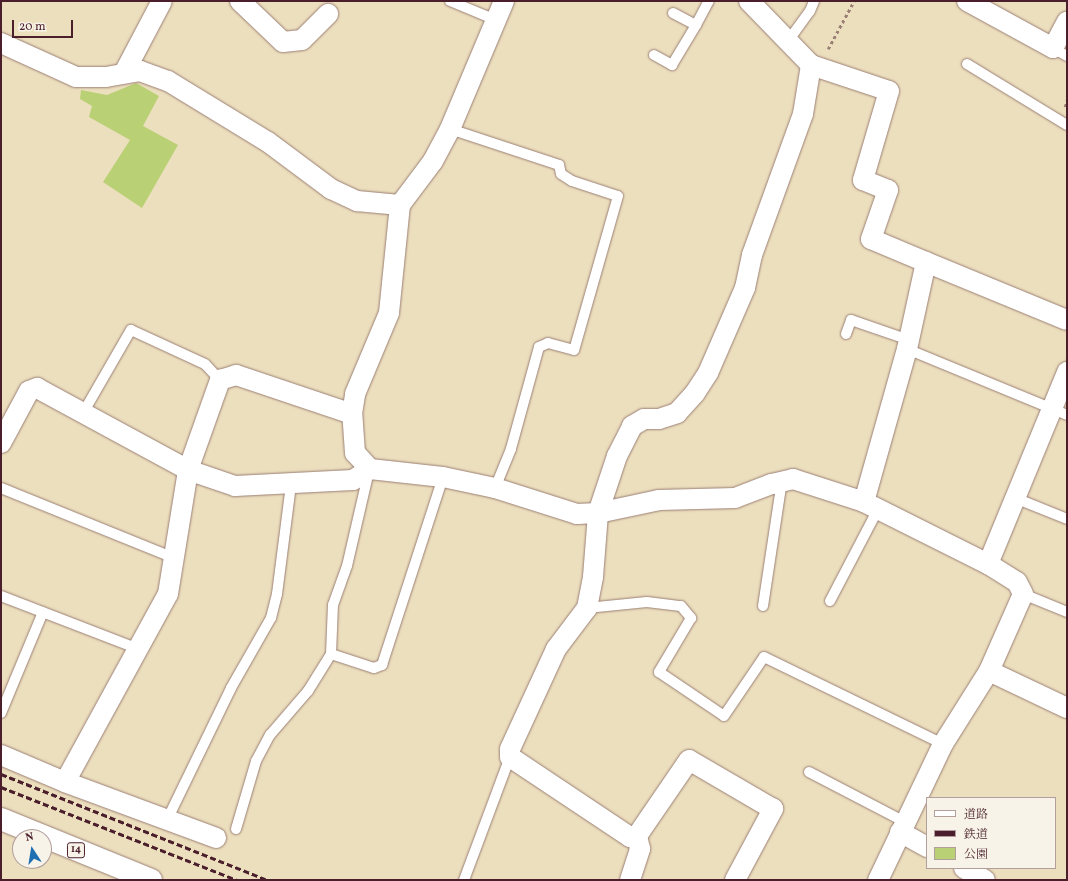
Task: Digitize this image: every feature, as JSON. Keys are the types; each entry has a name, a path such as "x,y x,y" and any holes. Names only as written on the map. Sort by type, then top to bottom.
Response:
{"highway":[{"name":"14","path":"1,819 151,880"}],"street":[{"path":"124,73 162,1"},
{"path":"240,1 283,42 302,40 328,14"},
{"path":"370,469 355,453 352,414 355,394 389,313 400,205 433,161 450,129 504,1"},
{"path":"749,1 811,65 889,91 863,180 888,190 871,239 1067,320"},
{"path":"967,1 1060,52 1067,22"},
{"path":"1,43 76,77 106,77 140,71 168,81 268,142 331,188 344,195 357,201 400,205"},
{"path":"735,880 773,809 689,760 637,836 630,837 510,757 510,749 556,649 587,608 593,577 598,513 617,456 632,426 644,419 659,419 677,413 695,393 708,373 716,350 746,288 752,255 803,114 811,65"},
{"path":"871,505 926,262"},
{"path":"988,564 1015,498 1059,412 1067,372"},
{"path":"65,782 168,594 188,470 220,380 236,375 352,414"},
{"path":"1,443 29,391 37,388 188,470 235,486 291,485 353,480 370,469 443,477 495,488 577,514 598,513 659,500 735,498 782,481 792,479 806,482 871,505 988,564 1017,582 1023,594 989,671 943,744 902,827 878,880"},
{"path":"989,671 1067,708"},
{"path":"1,755 65,782 216,838"},
{"path":"902,827 926,846"},
{"path":"630,880 640,848 637,836"},
{"path":"966,869 984,880"}],"lane":[{"path":"450,1 496,20"},
{"path":"654,56 672,65 709,1"},
{"path":"788,42 810,11 814,1"},
{"path":"673,13 696,25"},
{"path":"966,64 1067,125"},
{"path":"450,129 559,165 561,174 572,181 618,196 574,350 548,343 539,347 511,449 495,488"},
{"path":"846,334 851,320 1059,412"},
{"path":"83,414 131,330 205,364 220,380"},
{"path":"236,829 256,761 270,735 308,691 331,654 333,605 347,566 370,469"},
{"path":"331,654 374,668 382,665 443,477"},
{"path":"762,606 782,481"},
{"path":"167,820 231,688 272,618 278,594 291,485"},
{"path":"1,488 174,558"},
{"path":"1015,498 1067,519"},
{"path":"830,601 871,505"},
{"path":"1023,594 1067,612"},
{"path":"1,596 138,649"},
{"path":"587,608 648,602 680,606 691,618 659,672 724,716 764,658 943,744"},
{"path":"1,713 43,612"},
{"path":"464,880 510,757"},
{"path":"810,772 902,827"}],"path":[{"path":"811,65 823,58 854,1"}],"green space":[{"path":"136,83 159,96 143,126 178,145 142,208 103,182 130,140 89,117 92,106 80,99 81,90 107,95"}],"railway":[{"path":"1,774 268,880"},
{"path":"1,787 237,880"}]}
